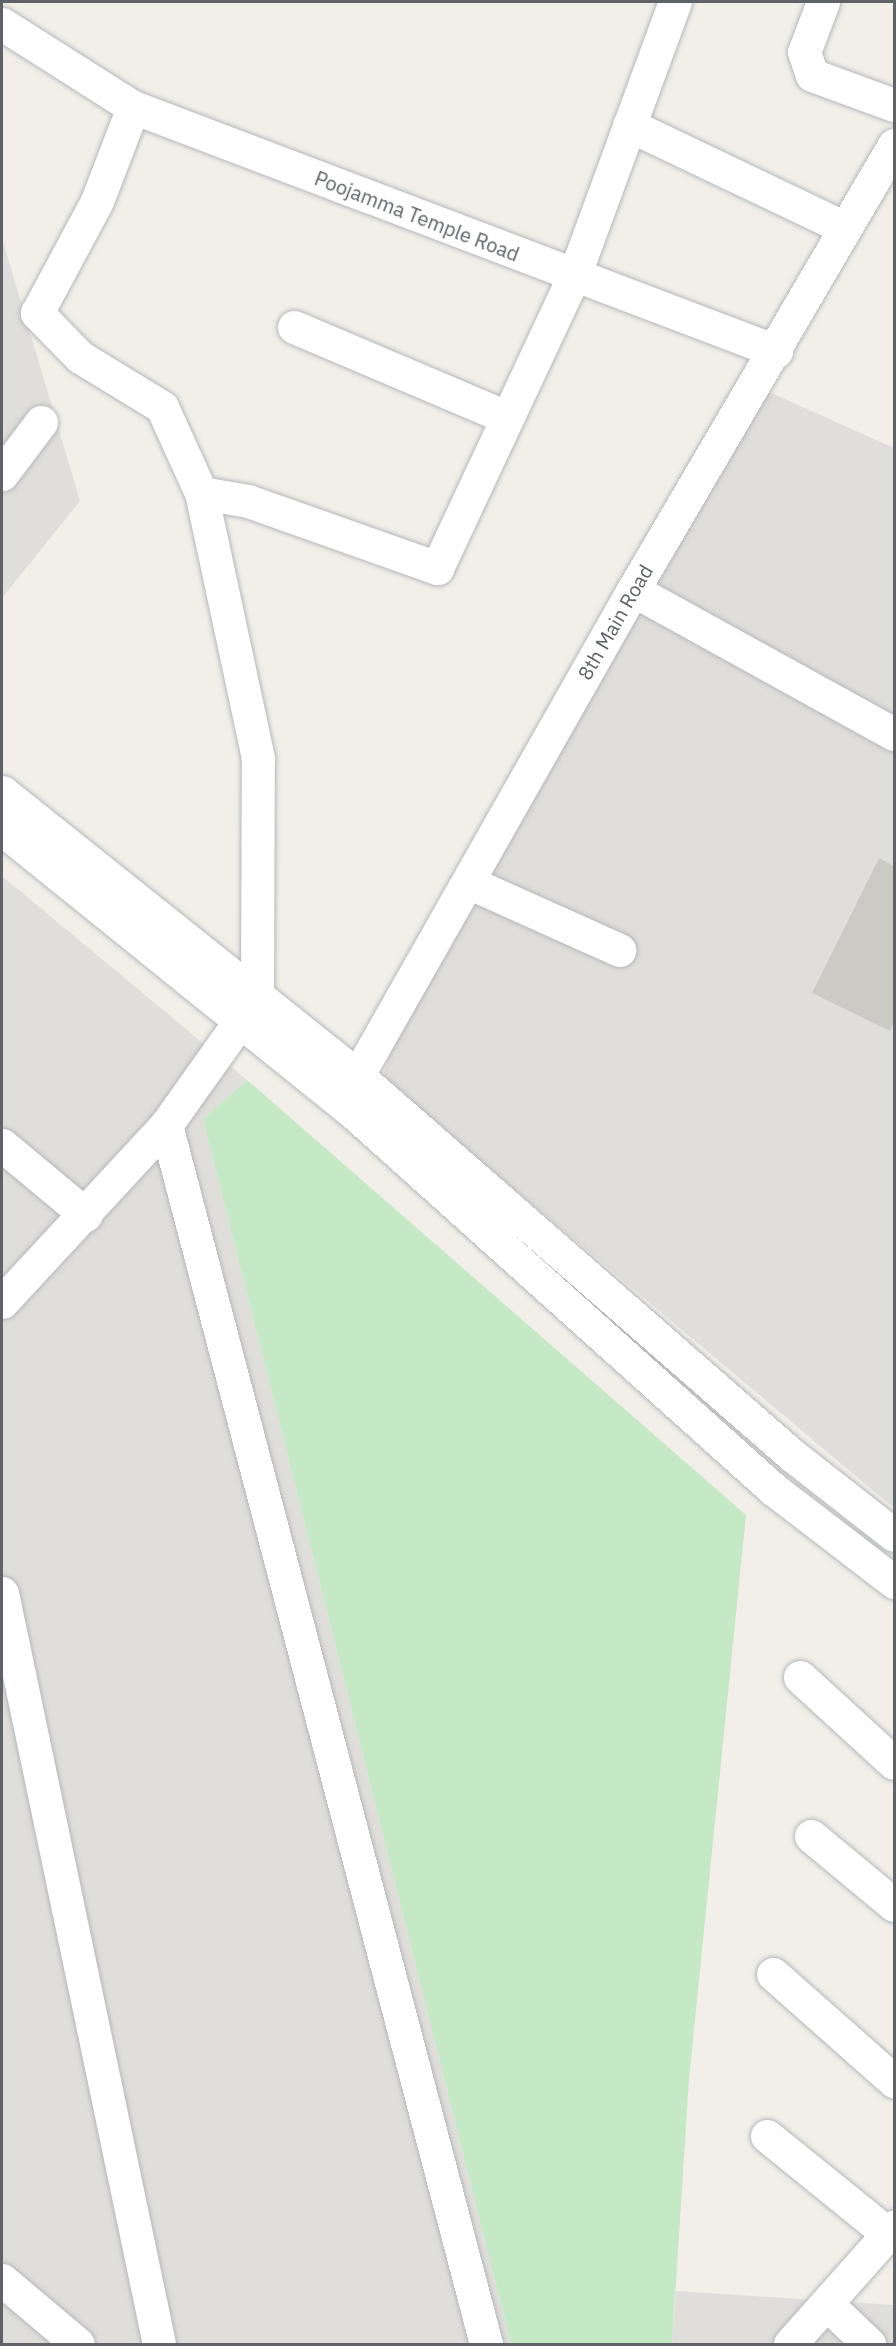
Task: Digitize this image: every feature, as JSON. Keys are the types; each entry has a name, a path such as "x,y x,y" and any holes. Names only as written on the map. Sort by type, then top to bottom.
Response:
{"street":[{"path":"201,493 248,501 436,568 504,416 574,276 675,2"},
{"path":"823,2 804,52 812,75 894,105"},
{"name":"Poojamma Temple Road","path":"2,24 133,107 776,351"},
{"path":"2,1302 86,1215 166,1125 257,998 258,758 201,493 162,407 80,357 37,313 97,201 133,107"},
{"path":"629,125 845,228"},
{"name":"8th Main Road","path":"350,1090 633,590 776,351 894,145"},
{"path":"294,327 504,416"},
{"path":"2,474 41,422"},
{"path":"633,590 894,734"},
{"path":"2,792 257,998 350,1090 570,1282 894,1535"},
{"path":"2,830 238,1025 350,1090"},
{"path":"468,882 620,950"},
{"path":"166,1125 486,2344"},
{"path":"2,1145 86,1215"},
{"path":"570,1282 773,1489 894,1582"},
{"path":"2,1593 159,2344"},
{"path":"800,1677 894,1763"},
{"path":"811,1836 894,1905"},
{"path":"773,1974 894,2081"},
{"path":"767,2136 891,2230 828,2305 790,2344"},
{"path":"2,2280 78,2344"},
{"path":"828,2305 870,2344"}],"shaded area":[{"path":"2,238 80,501 2,598"},
{"path":"767,391 894,448 894,1508 382,1078 402,1020"},
{"path":"2,876 247,1080 203,1119 511,2344 2,2344"},
{"path":"676,2291 894,2305 894,2344 672,2344"}],"green space":[{"path":"247,1080 746,1515 689,2079 672,2344 511,2344 203,1119"}],"building":[{"path":"879,858 894,866 894,1022 890,1031 812,993"}]}
